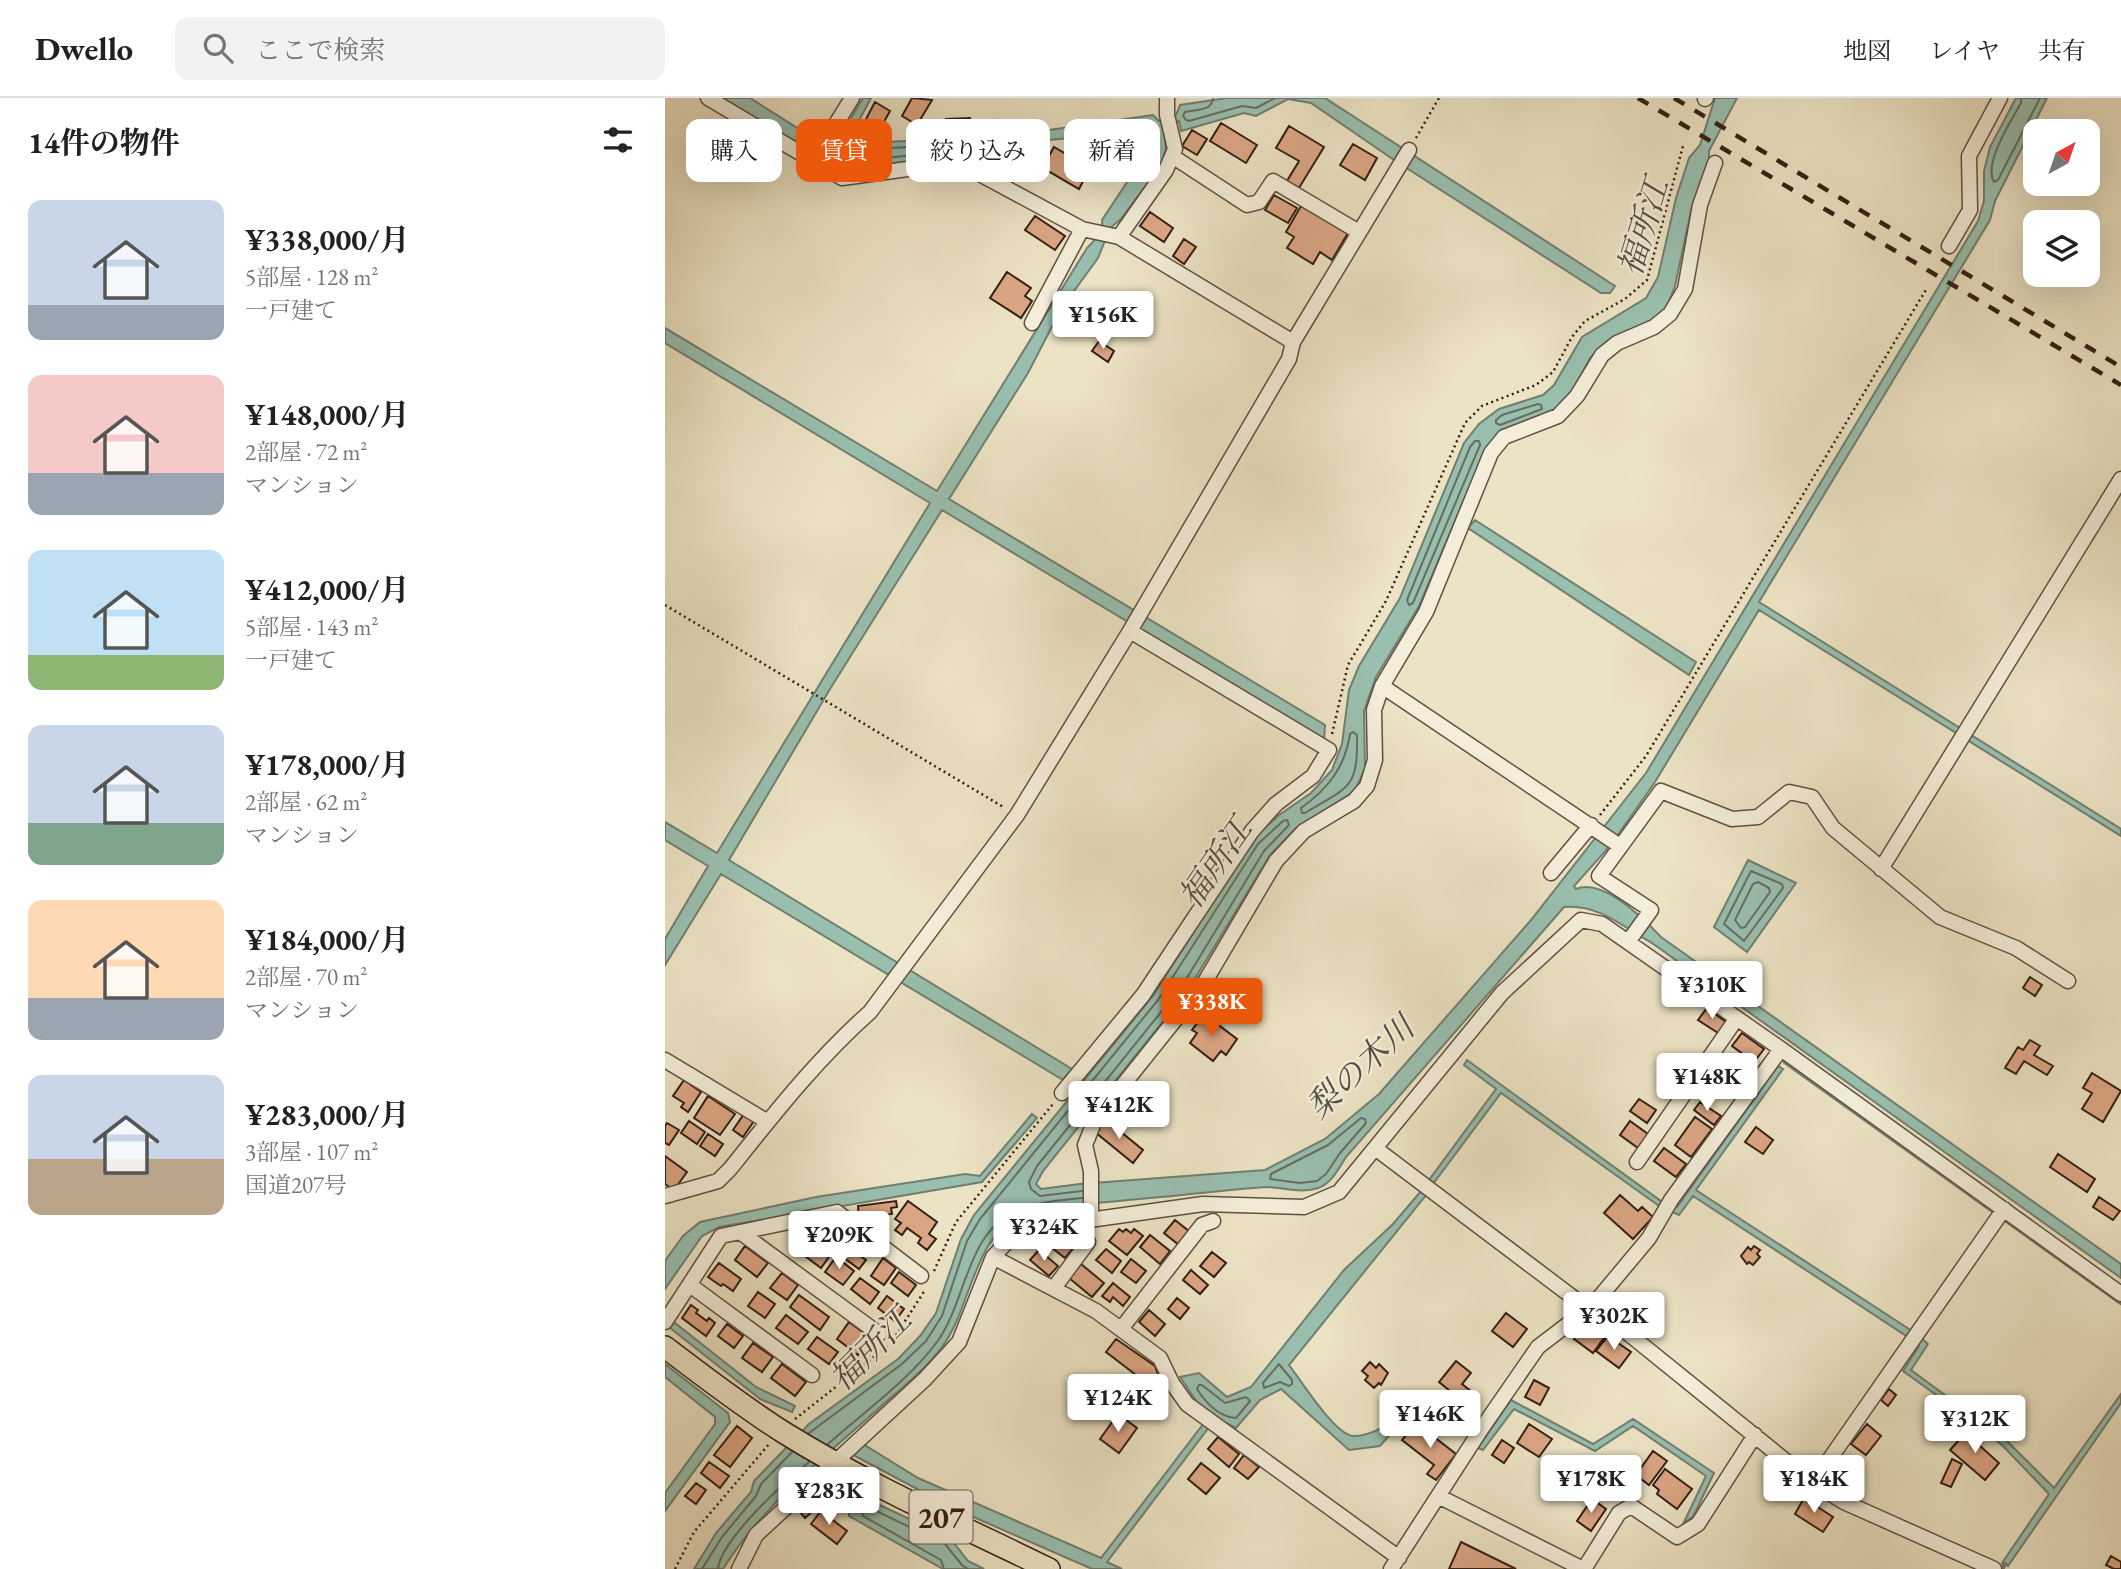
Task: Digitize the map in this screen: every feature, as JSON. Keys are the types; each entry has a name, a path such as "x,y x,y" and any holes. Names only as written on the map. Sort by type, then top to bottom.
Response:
{"highway":[{"name":"207","path":"665,1347 781,1430 834,1462 929,1512 1049,1569"}],"street":[{"path":"708,98 796,151"},
{"path":"839,119 852,98"},
{"path":"1115,237 1167,170 1175,149 1168,122 1167,98"},
{"path":"1949,246 1970,209 1969,156 2000,98"},
{"path":"665,1196 718,1181 802,1079 870,1012 1017,815 1142,611 1289,359 1293,342 1409,150"},
{"path":"1172,156 1247,205 1259,202 1273,181 1359,232"},
{"path":"1091,1220 1091,1171 1085,1146 1095,1120 1203,985 1276,861 1304,831 1354,801 1367,786 1375,760 1374,710 1382,686 1426,612 1491,453 1504,438 1558,416 1577,396 1602,355 1617,343 1654,327 1669,314 1685,289 1700,205 1715,163"},
{"path":"892,171 944,164 978,173 1087,230 1115,237 1293,342"},
{"path":"1032,323 1087,230"},
{"path":"1881,869 2121,479"},
{"path":"1062,1093 1143,995 1252,831 1276,804 1313,776 1329,750 1130,631"},
{"path":"1382,686 1620,846"},
{"path":"1628,942 1651,911 1599,876 1661,791 1732,818 1758,817 1789,792 1812,797 1833,828 1940,916 2017,948 2068,981"},
{"path":"1551,873 1591,825"},
{"path":"739,1569 756,1535 925,1379 959,1342 993,1257 1018,1230 1203,1204 1304,1207 1339,1192 1502,993 1581,920 1602,924 1628,942 1781,1049 2001,1215 2121,1294"},
{"path":"1636,1162 1737,1018"},
{"path":"993,1257 1096,1311 1160,1358 1172,1383 1187,1404 1395,1564 1538,1347 1589,1309 1649,1238 1668,1206 1781,1049"},
{"path":"665,1060 768,1122"},
{"path":"1375,1148 1589,1309 1813,1483 1844,1502 1994,1569"},
{"path":"668,1318 721,1236 837,1212 921,1276"},
{"path":"1813,1483 2001,1215"},
{"path":"1121,1329 1202,1225 1213,1221"},
{"path":"740,1232 879,1334"},
{"path":"1054,1289 1088,1242"},
{"path":"690,1285 812,1375"},
{"path":"1438,1496 1584,1569 1619,1513 1631,1506 1677,1537 1698,1524 1755,1436"}],"path":[{"path":"1409,150 1439,98"},
{"path":"1591,825 1646,757 1927,288"},
{"path":"665,605 1017,815"}],"water":[{"path":"723,98 750,98 796,127 796,144 782,135 782,119 756,119"},
{"path":"863,98 871,98 860,119 851,119"},
{"path":"1227,98 1325,98 1615,286 1610,293 1601,293 1394,160 1311,103 1288,99 1256,116 1244,113 1181,131 1179,121 1164,128 1166,149 1161,165 1160,121 1176,115 1180,105"},
{"path":"1715,98 1737,98 1709,151 1709,163 1692,206 1675,286 1667,307 1649,323 1608,341 1590,358 1571,394 1558,410 1486,448 1419,606 1376,677 1364,711 1365,768 1355,791 1296,828 1270,855 1188,990 1043,1171 1036,1184 1041,1189 1265,1170 1325,1139 1379,1094 1531,920 1646,773 1978,221 1984,201 1984,171 1990,147 2016,98 2047,98 2036,119 2023,119 2023,146 1995,201 1990,220 1759,602 2121,829 2121,836 1759,610 1655,782 1610,846 1574,886 1576,889 1598,889 1622,902 1661,937 2121,1264 2121,1278 1652,943 1600,913 1577,907 1564,907 1323,1186 1312,1190 1266,1187 1081,1204 1037,1212 1007,1225 983,1254 952,1331 927,1364 775,1503 723,1569 694,1569 716,1533 751,1492 754,1481 809,1424 898,1359 920,1336 936,1313 961,1239 974,1215 1153,996 1253,839 1279,815 1311,793 1332,770 1342,744 1349,690 1359,666 1400,598 1464,443 1479,424 1499,409 1543,395 1554,385 1582,337 1646,298 1658,277 1676,198 1689,158 1700,145"},
{"path":"1153,115 1157,119 1125,119"},
{"path":"1064,128 1064,139 1050,140 1050,130"},
{"path":"906,141 906,163 892,164 892,142"},
{"path":"1127,182 1148,182 1121,219 1110,228 1098,258 1061,309 1028,373 949,499 1325,725 1324,740 942,510 830,689 729,860 1072,1069 1063,1080 721,874 665,965 665,939 708,866 665,840 665,822 717,853 930,503 665,343 665,328 937,491 1087,248 1098,236 1102,220"},
{"path":"1475,520 1696,662 1689,675 1468,528"},
{"path":"1748,860 1796,883 1747,952 1714,927"},
{"path":"1467,1060 1661,1201 1677,1207 1778,1066 1783,1069 1696,1190 1912,1331 1908,1337 1693,1196 1679,1215 1659,1206 1501,1093 1433,1184 1429,1180 1496,1089 1464,1065"},
{"path":"1032,1114 1037,1118 982,1182 719,1227 702,1236 665,1289 665,1261 683,1236 700,1222 816,1197 965,1174 980,1176"},
{"path":"1422,1190 1427,1194 1289,1365 1328,1417 1346,1434 1366,1434 1399,1418 1399,1424 1380,1446 1349,1450 1281,1389 1260,1400 1236,1428 1216,1418 1107,1562 1122,1569 1092,1569 953,1508 853,1455 863,1444 918,1478 1101,1558 1210,1415 1201,1408 1180,1377 1199,1373 1227,1397 1251,1387 1344,1270 1393,1224"},
{"path":"665,1315 756,1387 795,1406 792,1412 760,1399 665,1324"},
{"path":"1921,1338 1928,1344 1911,1370 2006,1440 2054,1488 2121,1394 2121,1403 2008,1566 2002,1563 2049,1494 2002,1445 1903,1371"},
{"path":"665,1364 728,1413 730,1422 665,1511 665,1493 715,1424 715,1417 665,1377"},
{"path":"1511,1400 1593,1444 1633,1419 1714,1473 1693,1517 1684,1522 1706,1476 1633,1426 1595,1451 1514,1409 1483,1450 1478,1448"},
{"path":"869,1500 950,1538 968,1561 984,1569 943,1569 849,1516 849,1507"}],"building":[{"path":"912,98 932,100 921,119 907,119 902,116"},
{"path":"875,102 890,111 886,119 866,119"},
{"path":"1221,123 1257,145 1246,163 1210,141"},
{"path":"1289,126 1324,147 1299,188 1287,181 1299,161 1276,148"},
{"path":"1192,130 1207,139 1197,155 1182,146"},
{"path":"1353,144 1377,158 1365,180 1340,165"},
{"path":"1054,147 1064,153 1064,180 1050,172 1050,154"},
{"path":"1067,182 1083,182 1079,189"},
{"path":"1274,195 1297,208 1288,223 1265,210"},
{"path":"1301,206 1348,233 1332,260 1320,252 1313,264 1287,248 1294,237 1286,232"},
{"path":"1150,212 1173,228 1164,242 1140,226"},
{"path":"1035,216 1065,236 1055,250 1025,230"},
{"path":"1184,239 1196,247 1184,264 1173,256"},
{"path":"1007,272 1031,288 1025,296 1032,301 1021,318 990,298"},
{"path":"1088,296 1114,313 1102,332 1076,315"},
{"path":"1099,341 1114,351 1108,362 1092,351"},
{"path":"2030,977 2042,985 2035,996 2023,988"},
{"path":"1707,1008 1726,1022 1718,1033 1698,1020"},
{"path":"1204,1014 1237,1039 1226,1055 1221,1051 1213,1061 1190,1043 1197,1033 1192,1030"},
{"path":"1742,1033 1764,1049 1754,1062 1732,1046"},
{"path":"2030,1040 2040,1046 2034,1055 2053,1066 2047,1075 2024,1061 2016,1074 2005,1068 2018,1047 2023,1050"},
{"path":"2092,1073 2121,1091 2103,1122 2082,1109 2092,1093 2083,1088"},
{"path":"684,1080 701,1092 688,1112 681,1107 684,1103 673,1096"},
{"path":"708,1096 735,1114 720,1135 694,1118"},
{"path":"1639,1099 1656,1110 1647,1123 1630,1111"},
{"path":"1700,1102 1721,1116 1714,1125 1694,1110"},
{"path":"744,1114 754,1121 743,1137 733,1130"},
{"path":"1695,1117 1712,1129 1691,1157 1675,1145"},
{"path":"1105,1119 1143,1150 1133,1163 1095,1132"},
{"path":"689,1121 705,1132 697,1144 681,1133"},
{"path":"1630,1121 1648,1134 1638,1148 1620,1135"},
{"path":"667,1123 679,1130 669,1145 665,1143"},
{"path":"1756,1127 1773,1140 1763,1154 1745,1142"},
{"path":"708,1134 723,1144 715,1156 700,1146"},
{"path":"1664,1148 1686,1164 1676,1177 1654,1161"},
{"path":"2058,1154 2095,1179 2087,1192 2050,1167"},
{"path":"665,1156 687,1172 674,1190 665,1184"},
{"path":"1620,1195 1638,1211 1642,1207 1653,1217 1633,1239 1604,1213"},
{"path":"2099,1197 2120,1211 2113,1220 2093,1207"},
{"path":"896,1201 897,1207 891,1208 892,1214 859,1218 858,1206"},
{"path":"908,1201 937,1222 929,1234 936,1239 927,1250 918,1243 921,1238 907,1228 902,1235 895,1230 901,1223 895,1219"},
{"path":"1175,1220 1190,1232 1179,1245 1164,1233"},
{"path":"831,1222 849,1235 840,1247 823,1234"},
{"path":"1119,1229 1123,1232 1126,1229 1131,1233 1134,1229 1143,1236 1127,1255 1109,1241"},
{"path":"1150,1235 1170,1251 1160,1264 1140,1247"},
{"path":"1062,1236 1068,1241 1073,1236 1079,1241 1065,1258 1047,1244 1052,1239 1057,1243"},
{"path":"851,1237 865,1247 859,1255 866,1260 859,1269 839,1254"},
{"path":"815,1242 831,1254 821,1268 805,1256"},
{"path":"745,1246 768,1263 757,1277 735,1260"},
{"path":"1754,1246 1760,1250 1757,1254 1760,1257 1753,1265 1749,1262 1747,1264 1741,1256 1748,1247 1751,1250"},
{"path":"1106,1249 1121,1261 1112,1273 1096,1260"},
{"path":"1039,1250 1058,1266 1049,1276 1030,1260"},
{"path":"1212,1252 1226,1263 1214,1277 1200,1266"},
{"path":"836,1257 854,1271 843,1285 825,1272"},
{"path":"883,1258 896,1268 884,1285 871,1276"},
{"path":"1131,1259 1146,1271 1136,1283 1121,1272"},
{"path":"719,1263 741,1279 733,1291 708,1277"},
{"path":"1081,1264 1104,1283 1092,1297 1069,1278"},
{"path":"1191,1270 1208,1285 1200,1294 1183,1280"},
{"path":"899,1272 916,1285 908,1296 891,1283"},
{"path":"782,1273 798,1285 787,1300 770,1288"},
{"path":"860,1278 879,1292 870,1304 851,1289"},
{"path":"1113,1283 1130,1297 1123,1306 1113,1297 1110,1302 1102,1296"},
{"path":"758,1292 775,1304 765,1318 748,1306"},
{"path":"799,1295 829,1317 820,1330 790,1307"},
{"path":"887,1296 904,1309 895,1321 878,1308"},
{"path":"1177,1298 1189,1308 1180,1319 1168,1309"},
{"path":"691,1305 698,1310 696,1313 715,1323 706,1336 682,1318"},
{"path":"1149,1310 1165,1324 1155,1336 1139,1322"},
{"path":"1506,1313 1527,1329 1513,1347 1492,1331"},
{"path":"786,1315 808,1332 798,1344 776,1328"},
{"path":"1590,1317 1609,1331 1593,1353 1574,1339"},
{"path":"849,1322 871,1338 858,1355 837,1339"},
{"path":"727,1324 743,1336 734,1348 718,1336"},
{"path":"1608,1336 1631,1352 1619,1368 1596,1351"},
{"path":"817,1337 838,1352 829,1364 808,1349"},
{"path":"1116,1339 1155,1366 1162,1386 1151,1401 1130,1385 1136,1375 1106,1352"},
{"path":"753,1343 773,1357 762,1372 742,1358"},
{"path":"1456,1361 1471,1373 1462,1384 1472,1392 1458,1409 1448,1402 1455,1395 1439,1382"},
{"path":"1370,1362 1376,1368 1379,1364 1388,1373 1381,1385 1379,1383 1374,1388 1365,1380 1368,1376 1362,1371"},
{"path":"782,1364 806,1382 795,1396 771,1378"},
{"path":"1534,1380 1549,1388 1540,1405 1525,1397"},
{"path":"1889,1389 1896,1395 1888,1406 1881,1400"},
{"path":"1118,1414 1137,1428 1119,1453 1100,1439"},
{"path":"1416,1423 1456,1454 1436,1480 1427,1474 1434,1465 1402,1440"},
{"path":"1529,1424 1552,1439 1539,1457 1517,1443"},
{"path":"1867,1424 1881,1436 1866,1455 1851,1444"},
{"path":"737,1426 752,1438 730,1467 714,1455"},
{"path":"1968,1430 1982,1442 1979,1445 1999,1463 1985,1480 1950,1450"},
{"path":"1218,1437 1239,1454 1229,1467 1208,1449"},
{"path":"1502,1440 1514,1448 1504,1463 1492,1455"},
{"path":"1653,1451 1667,1461 1649,1485 1636,1475"},
{"path":"1244,1455 1259,1467 1248,1479 1234,1468"},
{"path":"1600,1458 1621,1473 1612,1486 1591,1471"},
{"path":"1849,1459 1861,1469 1846,1488 1834,1479"},
{"path":"1952,1459 1962,1464 1951,1487 1941,1483"},
{"path":"709,1462 729,1476 720,1488 701,1473"},
{"path":"1201,1463 1220,1478 1206,1494 1188,1479"},
{"path":"1665,1469 1692,1489 1677,1509 1657,1494 1659,1490 1653,1485"},
{"path":"696,1483 706,1490 696,1504 685,1496"},
{"path":"817,1485 828,1497 805,1518 794,1505"},
{"path":"1804,1498 1833,1517 1823,1532 1795,1514"},
{"path":"1592,1499 1606,1509 1591,1531 1577,1521"},
{"path":"821,1511 847,1531 837,1544 811,1524"},
{"path":"1461,1542 1516,1569 1449,1569"},
{"path":"2111,1556 2121,1562 2121,1569 2106,1565"}],"waterway":[{"path":"1785,1062 2121,1303"},
{"path":"2002,1569 2005,1564"}],"railway":[{"path":"1638,98 2121,385"},
{"path":"1674,98 2121,367"}],"water label":[{"name":"福所江","path":"1643,227"},
{"name":"福所江","path":"1215,863"},
{"name":"梨の木川","path":"1360,1067"},
{"name":"福所江","path":"870,1349"}]}
